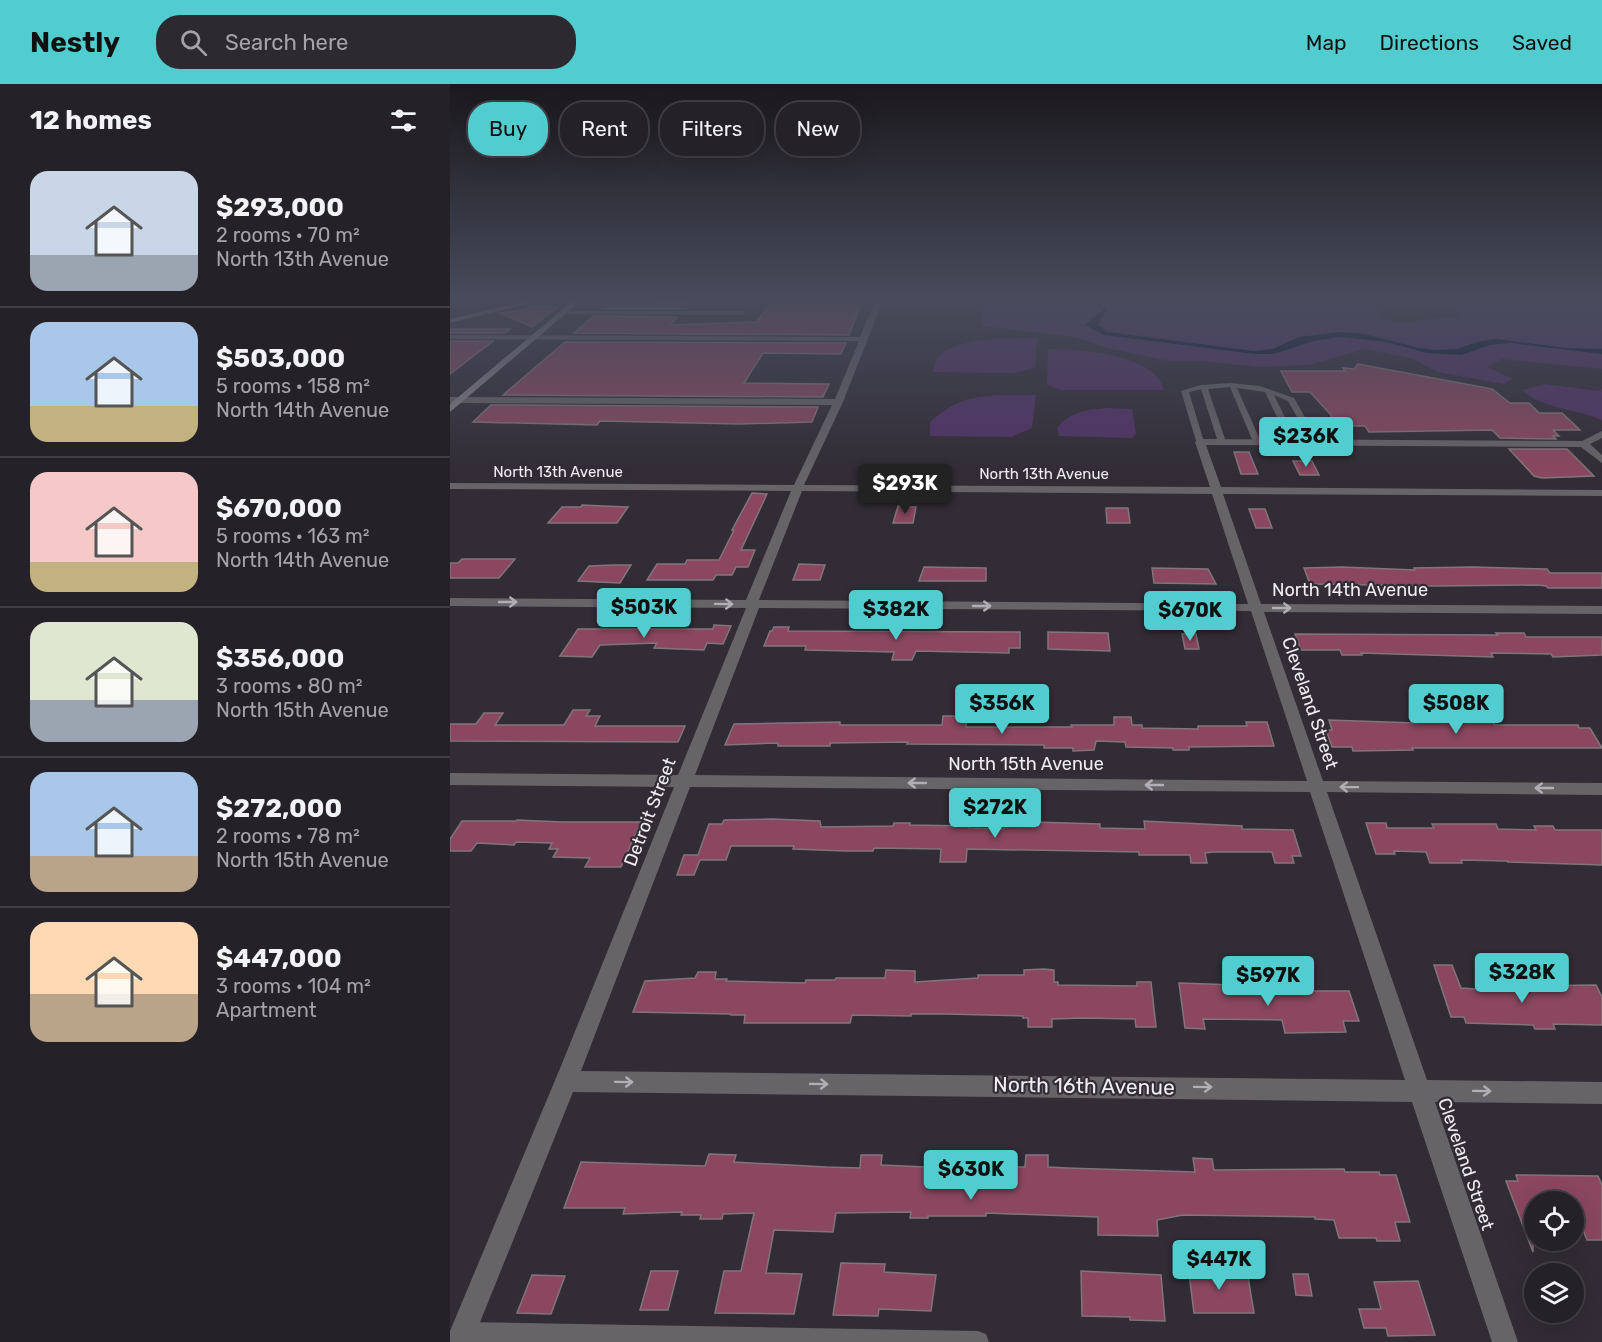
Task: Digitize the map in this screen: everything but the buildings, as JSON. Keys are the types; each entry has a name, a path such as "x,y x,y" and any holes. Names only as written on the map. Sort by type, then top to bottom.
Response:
{"street":[{"path":"450,409 455,400 510,357"},
{"name":"Detroit Street","path":"461,1337 566,1081 752,609 797,488 838,402 856,357"},
{"path":"455,400 838,402"},
{"path":"1200,442 1584,444 1602,434"},
{"name":"Cleveland Street","path":"1200,442 1505,1342"},
{"path":"1584,444 1602,460"},
{"name":"North 13th Avenue","path":"450,486 1602,493"},
{"name":"North 14th Avenue","path":"450,602 1602,610"},
{"name":"North 15th Avenue","path":"450,779 1602,789"},
{"name":"North 16th Avenue","path":"566,1081 1602,1093"}],"lane":[{"path":"1204,387 1222,442"},
{"path":"1200,442 1185,391 1204,387 1255,387 1292,400 1314,442"},
{"path":"1233,387 1257,442"},
{"path":"1268,391 1293,442"},
{"path":"461,1337 978,1342"}],"shaded area":[{"path":"939,357 1036,357 1035,367 1016,373 932,372"},
{"path":"1048,357 1117,357 1147,368 1158,378 1164,390 1061,390 1047,385"},
{"path":"1149,357 1338,357 1309,365 1259,367 1203,361 1169,361"},
{"path":"1404,357 1602,357 1602,369 1502,359 1487,367 1512,379 1504,384 1438,372"},
{"path":"1545,384 1599,391 1602,389 1602,420 1550,405 1531,397 1522,390"},
{"path":"1036,395 1032,428 1011,437 930,436 930,422 957,403 974,398"},
{"path":"1107,408 1132,409 1136,434 1132,438 1059,436 1057,428 1073,415"}]}
